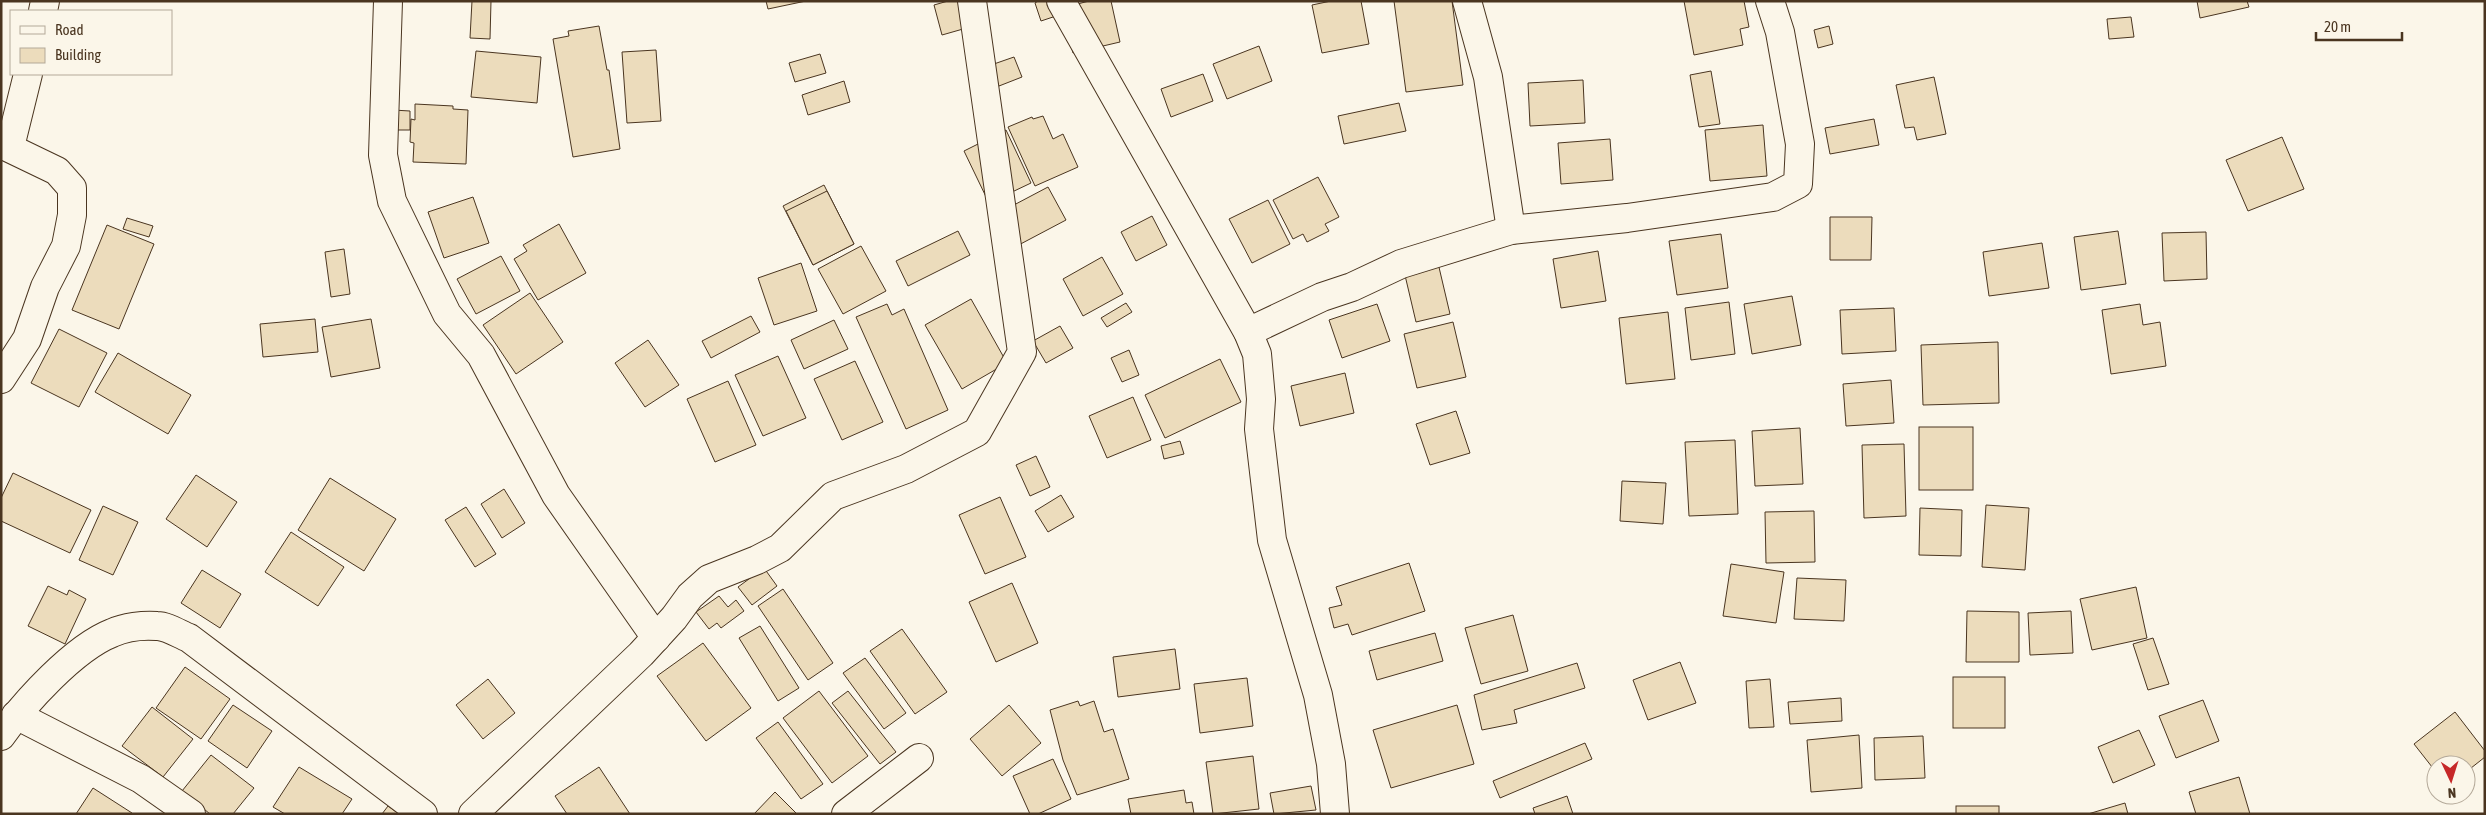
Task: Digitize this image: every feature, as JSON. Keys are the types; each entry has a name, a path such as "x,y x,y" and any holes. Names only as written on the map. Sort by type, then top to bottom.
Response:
{"street":[{"path":"388,1 383,155 392,201 447,314 481,355 556,495 656,638"},
{"path":"473,814 656,638 690,596 709,579 757,560 780,548 833,496 906,470 977,432 1022,352 972,1"},
{"path":"1061,1 1248,332 1257,354 1261,399 1259,430 1272,540 1318,695 1330,764 1335,814"},
{"path":"1467,1 1488,77 1511,230"},
{"path":"1248,332 1322,297 1352,287 1401,264 1511,230 1627,218 1773,197 1798,184 1800,144 1780,32 1770,1"},
{"path":"1,379 27,340 45,287 66,246 72,215 72,188 57,171 6,146 28,75"},
{"path":"191,814 141,778 8,726 77,654 112,633 138,627 159,626 189,638 423,814"},
{"path":"846,814 919,758"}],"building":[{"path":"472,1 491,1 490,39 470,38"},
{"path":"766,1 806,1 768,9"},
{"path":"948,1 963,1 970,27 942,35 934,5"},
{"path":"1038,1 1058,1 1062,14 1041,21 1035,3"},
{"path":"1089,1 1111,1 1120,42 1073,53 1062,8"},
{"path":"1331,1 1361,1 1369,44 1322,53 1312,5"},
{"path":"1394,1 1452,1 1463,85 1406,92"},
{"path":"1684,1 1744,1 1749,27 1740,29 1743,45 1694,55"},
{"path":"2197,1 2247,1 2249,7 2200,18"},
{"path":"2131,17 2134,37 2109,39 2107,19"},
{"path":"599,26 607,70 609,70 620,149 573,157 553,39 569,36 568,31"},
{"path":"1829,26 1833,44 1818,48 1814,30"},
{"path":"1259,46 1272,81 1227,99 1213,64"},
{"path":"656,50 661,121 627,123 622,52"},
{"path":"476,51 541,57 537,103 471,97"},
{"path":"820,54 826,73 795,82 789,63"},
{"path":"1014,57 1022,77 999,86 991,65"},
{"path":"1711,71 1720,124 1699,127 1690,75"},
{"path":"1203,74 1213,101 1171,117 1161,89"},
{"path":"1934,77 1946,134 1917,140 1914,127 1905,128 1896,85"},
{"path":"1583,80 1585,123 1530,126 1528,83"},
{"path":"844,81 850,102 808,115 802,95"},
{"path":"1399,103 1406,131 1344,144 1338,116"},
{"path":"415,104 453,106 453,109 468,110 466,164 413,162 414,143 410,142 411,119 415,120"},
{"path":"393,110 410,111 410,130 392,130"},
{"path":"1043,116 1053,139 1063,134 1078,167 1035,186 1008,127 1032,117 1033,119"},
{"path":"1874,119 1879,145 1830,154 1825,128"},
{"path":"1763,125 1767,176 1710,181 1705,130"},
{"path":"1006,130 1031,183 989,203 964,151"},
{"path":"2282,137 2304,189 2248,211 2226,160"},
{"path":"1610,139 1613,180 1561,184 1558,143"},
{"path":"1318,177 1339,217 1325,224 1329,231 1307,242 1303,234 1293,239 1273,200"},
{"path":"824,185 854,244 813,265 783,206"},
{"path":"1048,187 1066,220 1013,248 995,215"},
{"path":"827,191 854,244 813,265 786,211"},
{"path":"473,197 489,243 444,258 428,212"},
{"path":"1268,200 1290,244 1252,263 1229,219"},
{"path":"1152,216 1167,245 1136,261 1121,232"},
{"path":"1830,217 1872,217 1871,260 1830,260"},
{"path":"127,218 153,226 149,237 123,229"},
{"path":"559,224 586,273 538,300 514,259 527,251 523,245"},
{"path":"107,225 154,244 119,329 72,310"},
{"path":"958,231 970,255 908,286 896,261"},
{"path":"2118,231 2126,284 2081,290 2074,237"},
{"path":"2206,232 2207,279 2164,281 2162,233"},
{"path":"1721,234 1728,288 1677,295 1669,241"},
{"path":"2042,243 2049,288 1989,296 1983,252"},
{"path":"861,246 886,291 843,314 818,269"},
{"path":"344,249 350,294 331,297 325,252"},
{"path":"1598,251 1606,301 1561,308 1553,259"},
{"path":"501,256 520,291 476,314 457,279"},
{"path":"1102,257 1123,294 1083,316 1063,279"},
{"path":"801,263 817,311 774,325 758,278"},
{"path":"1438,263 1450,314 1416,322 1404,271"},
{"path":"530,293 563,342 516,374 483,325"},
{"path":"1792,296 1801,345 1752,354 1744,304"},
{"path":"971,299 1007,363 962,389 925,325"},
{"path":"1729,302 1735,354 1691,360 1685,308"},
{"path":"1126,303 1132,312 1107,327 1101,318"},
{"path":"887,304 892,315 904,309 948,410 906,429 856,317"},
{"path":"1377,304 1390,341 1342,358 1329,320"},
{"path":"2140,304 2143,325 2160,322 2166,366 2111,374 2102,310"},
{"path":"1894,308 1896,351 1842,354 1840,310"},
{"path":"1668,312 1675,379 1626,384 1619,318"},
{"path":"751,316 760,332 711,358 702,341"},
{"path":"315,319 318,352 263,357 260,324"},
{"path":"371,319 380,368 331,377 322,327"},
{"path":"834,320 848,349 804,369 791,340"},
{"path":"1453,322 1466,377 1417,388 1404,334"},
{"path":"1060,326 1073,348 1046,363 1033,341"},
{"path":"59,329 107,353 79,407 31,383"},
{"path":"648,340 679,385 645,407 615,363"},
{"path":"1998,342 1999,403 1923,405 1921,345"},
{"path":"1129,350 1139,375 1122,382 1111,358"},
{"path":"118,353 191,395 168,434 95,392"},
{"path":"778,356 806,418 763,436 735,375"},
{"path":"1220,359 1241,402 1165,438 1145,395"},
{"path":"855,361 883,422 842,440 814,379"},
{"path":"1345,373 1354,413 1300,426 1291,386"},
{"path":"1891,380 1894,423 1846,426 1843,384"},
{"path":"728,381 756,445 715,462 687,399"},
{"path":"1133,397 1151,440 1107,458 1089,416"},
{"path":"1456,411 1470,453 1430,465 1416,424"},
{"path":"1919,427 1973,427 1973,490 1919,490"},
{"path":"1800,428 1803,484 1755,486 1752,431"},
{"path":"1735,440 1738,514 1689,516 1685,442"},
{"path":"1180,441 1184,454 1164,459 1161,446"},
{"path":"1904,444 1906,516 1864,518 1862,445"},
{"path":"1036,456 1050,487 1030,496 1016,465"},
{"path":"13,473 91,510 70,553 1,521 1,498"},
{"path":"196,475 237,502 207,547 166,519"},
{"path":"330,478 396,519 364,571 298,530"},
{"path":"1622,481 1666,483 1663,524 1620,521"},
{"path":"504,489 525,523 502,538 481,504"},
{"path":"1061,495 1074,517 1048,532 1035,511"},
{"path":"1000,497 1026,557 985,574 959,515"},
{"path":"1986,505 2029,508 2025,570 1982,567"},
{"path":"103,506 138,522 113,575 79,560"},
{"path":"466,507 496,554 475,567 445,520"},
{"path":"1920,508 1962,510 1961,556 1919,555"},
{"path":"1814,511 1815,562 1766,563 1765,512"},
{"path":"291,532 344,567 318,606 265,572"},
{"path":"1409,563 1425,611 1352,635 1348,624 1334,628 1329,608 1342,605 1336,587"},
{"path":"1731,564 1784,572 1776,623 1723,616"},
{"path":"764,568 777,586 752,605 738,587"},
{"path":"202,570 241,594 220,628 181,603"},
{"path":"1797,578 1846,580 1844,621 1794,619"},
{"path":"1012,583 1038,643 996,662 969,602"},
{"path":"48,586 67,595 69,590 86,599 65,644 28,626"},
{"path":"2136,587 2147,638 2092,650 2080,599"},
{"path":"783,589 833,663 808,680 758,606"},
{"path":"719,596 728,607 736,600 744,611 721,628 717,623 709,629 696,612"},
{"path":"1967,611 2019,612 2019,662 1966,662"},
{"path":"2071,611 2073,653 2030,655 2028,613"},
{"path":"1513,615 1528,671 1481,684 1465,628"},
{"path":"760,626 799,688 778,701 739,638"},
{"path":"902,629 947,692 915,714 870,651"},
{"path":"1435,633 1443,661 1377,680 1369,651"},
{"path":"2153,638 2169,684 2148,690 2133,644"},
{"path":"703,643 751,708 706,741 657,676"},
{"path":"1175,649 1180,689 1118,697 1113,657"},
{"path":"865,658 906,713 884,729 843,673"},
{"path":"1680,662 1696,703 1648,720 1633,680"},
{"path":"1577,663 1585,688 1514,710 1517,723 1482,730 1474,695"},
{"path":"185,667 230,699 201,739 156,708"},
{"path":"1953,677 2005,677 2005,728 1953,728"},
{"path":"1247,678 1253,726 1200,733 1194,684"},
{"path":"488,679 515,713 483,739 456,705"},
{"path":"1770,679 1774,727 1749,728 1746,681"},
{"path":"819,691 868,756 832,783 783,718"},
{"path":"848,691 896,752 880,764 832,703"},
{"path":"1841,698 1842,721 1790,724 1788,702"},
{"path":"2203,700 2219,741 2176,758 2159,716"},
{"path":"1078,701 1080,706 1094,701 1104,732 1113,729 1129,779 1077,795 1063,760 1050,710"},
{"path":"233,705 272,731 247,768 208,741"},
{"path":"1009,705 1041,743 1002,776 970,739"},
{"path":"1457,705 1474,764 1391,788 1373,730"},
{"path":"152,707 193,739 163,777 122,746"},
{"path":"2455,712 2485,751 2485,757 2476,764 2476,755 2426,755 2426,759 2414,744"},
{"path":"778,722 823,784 801,799 756,738"},
{"path":"2139,730 2155,765 2113,783 2098,747"},
{"path":"1859,735 1862,788 1811,792 1807,740"},
{"path":"1923,736 1925,778 1875,780 1874,738"},
{"path":"1585,743 1592,759 1500,798 1493,781"},
{"path":"211,755 254,788 233,814 210,814 182,791"},
{"path":"1253,756 1259,809 1213,814 1206,762"},
{"path":"1053,759 1071,799 1038,814 1030,814 1013,776"},
{"path":"299,767 352,799 342,814 285,814 273,807"},
{"path":"599,767 630,814 567,814 555,796"},
{"path":"2239,777 2250,814 2196,814 2189,792"},
{"path":"1311,786 1316,810 1274,814 1270,793"},
{"path":"93,788 132,813 76,814"},
{"path":"1184,790 1186,803 1192,802 1194,814 1131,814 1128,799"},
{"path":"775,792 797,814 754,814"},
{"path":"1567,796 1573,814 1535,814 1533,808"},
{"path":"2125,803 2128,814 2088,814"},
{"path":"388,806 399,814 382,814"},
{"path":"1956,806 1999,806 1999,814 1956,814"}]}
